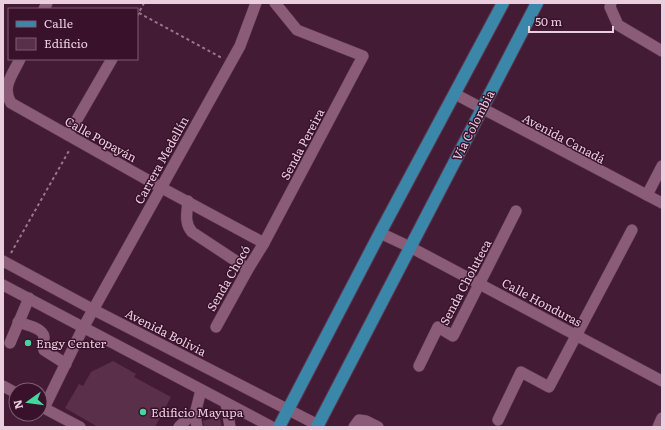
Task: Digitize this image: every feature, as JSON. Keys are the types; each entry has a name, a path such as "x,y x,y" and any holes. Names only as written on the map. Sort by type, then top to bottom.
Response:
{"main road":[{"path":"279,427 287,409 503,3"},
{"name":"Vía Colombia","path":"317,426 537,3"}],"street":[{"name":"Carrera Medellín","path":"48,396 66,364 83,328 160,187 240,46 256,3"},
{"name":"Senda Pereira","path":"264,243 363,56 297,30 275,3"},
{"path":"611,5 618,24 662,51"},
{"name":"Calle Popayán","path":"20,60 6,88 6,97 11,103 160,187 264,243"},
{"path":"72,137 111,60"},
{"name":"Avenida Canadá","path":"455,94 662,203"},
{"path":"647,195 662,166"},
{"path":"188,201 186,219 188,228 248,269"},
{"name":"Senda Choluteca","path":"419,366 438,328 452,336 480,284 516,211"},
{"path":"498,420 521,372 549,387 632,230"},
{"path":"380,233 410,247"},
{"name":"Senda Chocó","path":"216,327 264,243"},
{"name":"Calle Honduras","path":"410,247 662,380"},
{"name":"Avenida Bolivia","path":"4,262 317,426"},
{"path":"4,289 29,298 272,427"},
{"path":"10,343 29,298"},
{"path":"18,322 40,330 44,336 44,350 66,364"},
{"path":"197,427 195,414 201,390"},
{"path":"226,403 230,427"},
{"path":"48,410 80,427"},
{"path":"179,427 195,414"},
{"path":"658,427 662,418"},
{"path":"357,424 366,421 378,427"}],"path":[{"path":"144,3 139,12 231,62"},
{"path":"4,262 72,137"}],"building":[{"path":"113,361 136,374 134,377 171,397 155,427 98,427 65,408 79,384 83,386 91,372"},
{"path":"219,416 222,427 204,427 203,421"}],"place":[{"name":"Engy Center","path":"28,343"},
{"name":"Edificio Mayupa","path":"143,412"}]}
